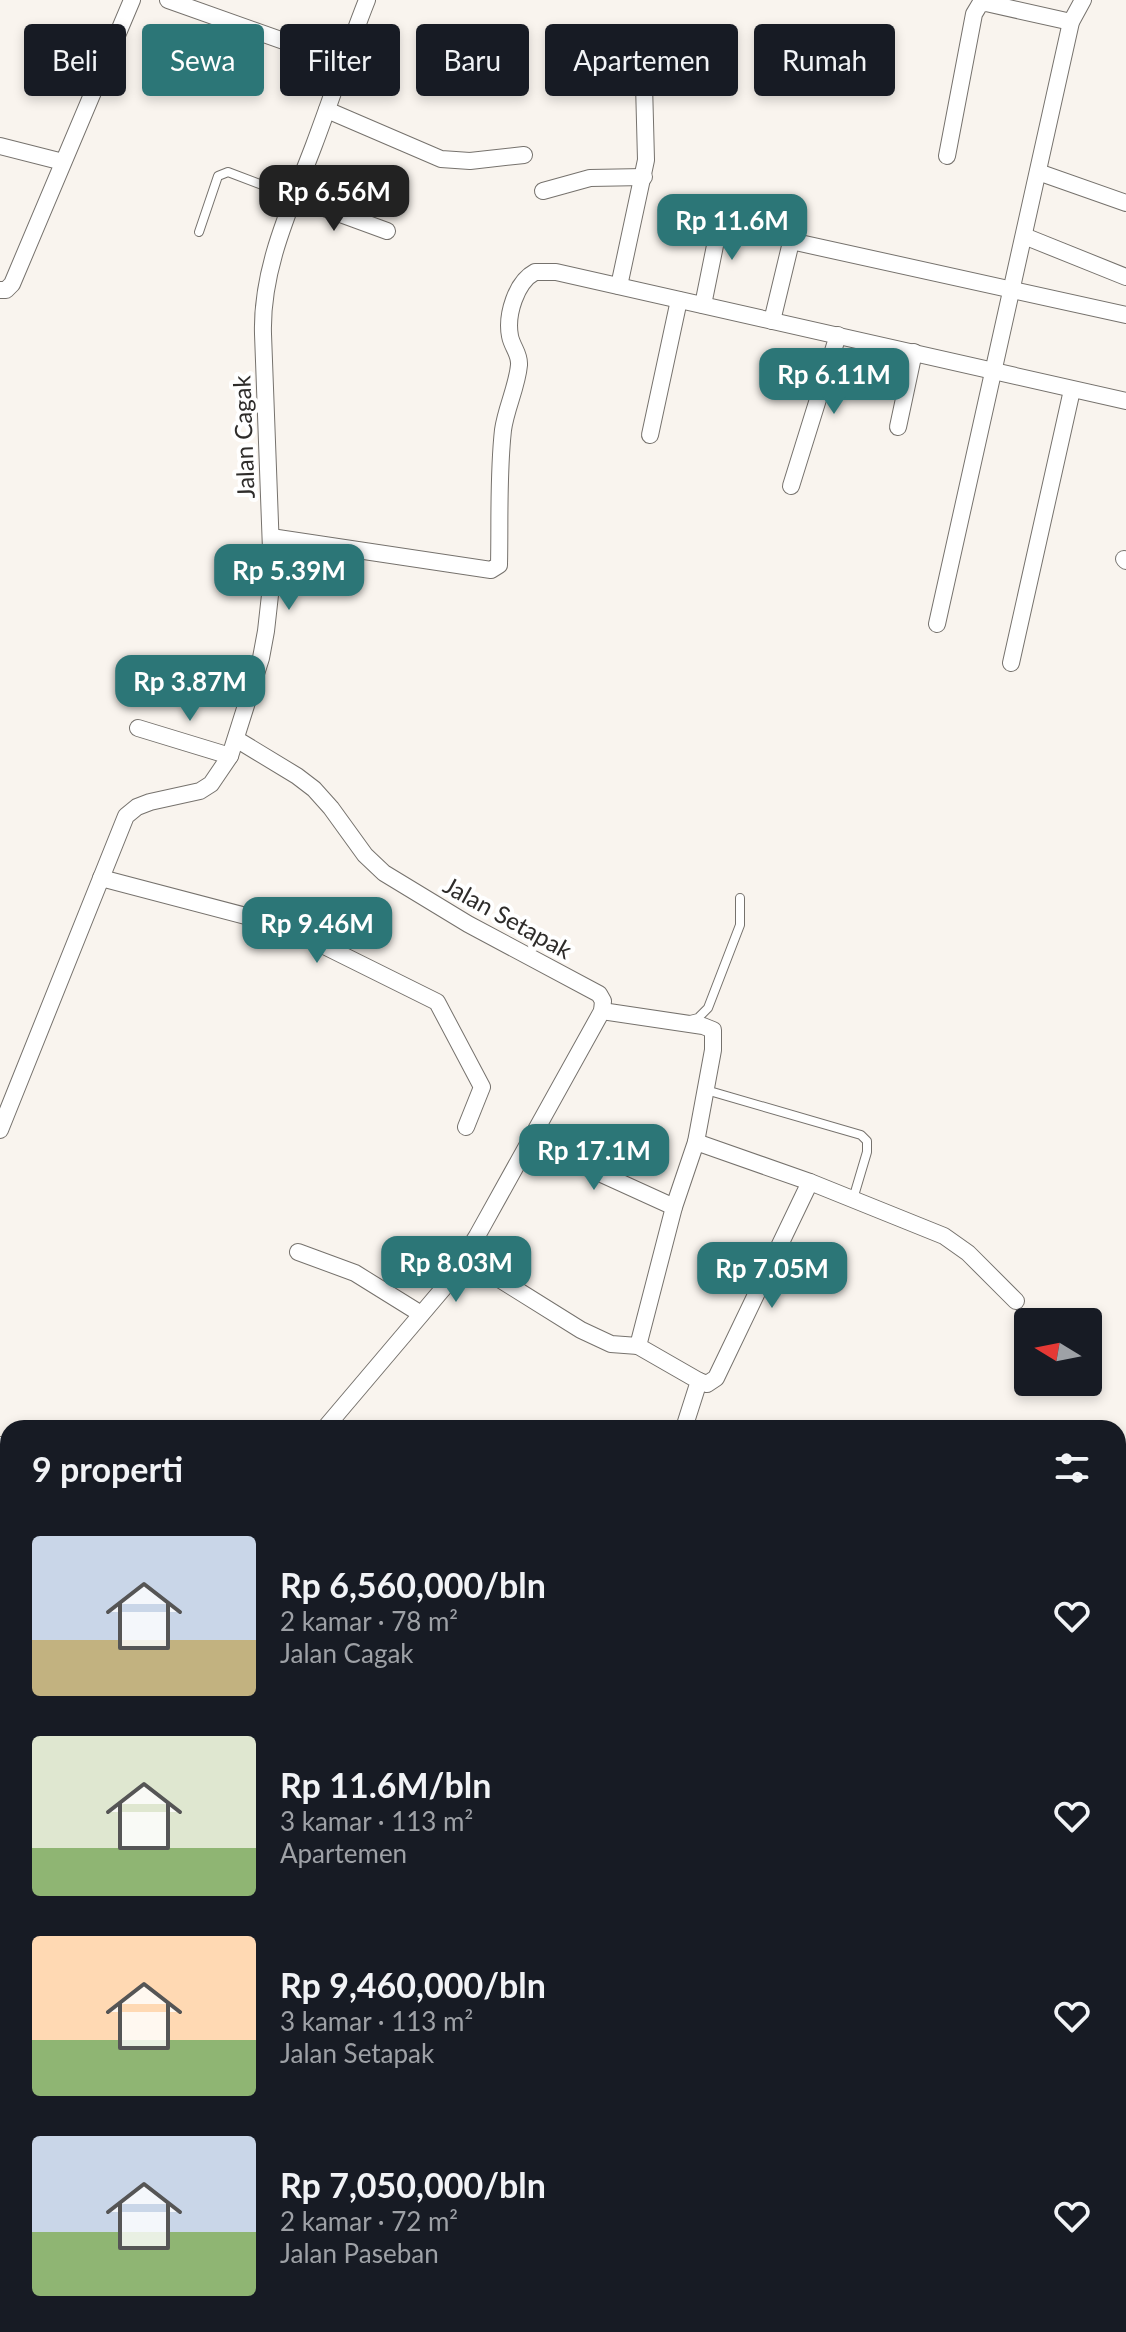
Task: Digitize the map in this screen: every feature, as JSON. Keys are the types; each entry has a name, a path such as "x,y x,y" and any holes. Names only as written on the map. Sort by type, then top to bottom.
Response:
{"street":[{"path":"0,290 6,290 12,284 132,0"},
{"path":"168,0 280,40"},
{"name":"Jalan Cagak","path":"358,24 367,0"},
{"path":"937,624 1071,22 1083,0"},
{"path":"947,156 976,8 986,3 1071,22"},
{"name":"Jalan Cagak","path":"0,1130 131,811 150,802 206,788 230,756 236,739 266,631 272,577 262,314 268,272 332,96"},
{"path":"619,286 644,177 644,96"},
{"path":"327,110 441,159 470,161 524,155"},
{"path":"0,146 63,162"},
{"path":"1038,172 1126,203"},
{"path":"543,191 590,178 644,177"},
{"path":"294,197 387,231"},
{"path":"703,305 722,211"},
{"path":"772,321 798,213"},
{"path":"1024,236 1126,277"},
{"path":"791,241 1126,315"},
{"path":"271,537 491,570 499,565 503,428 520,361 510,339 509,328 516,296 527,276 545,271 1126,401"},
{"path":"650,435 679,300"},
{"path":"791,486 838,335"},
{"path":"898,427 914,352"},
{"path":"1011,663 1072,390"},
{"path":"138,728 230,756"},
{"name":"Jalan Setapak","path":"236,739 314,789 365,855 384,873 468,924 599,994 603,1001 602,1011"},
{"path":"101,878 284,926 437,1002 482,1087 466,1127"},
{"path":"332,1420 447,1284 602,1011 713,1030 713,1050 696,1142 674,1207 638,1346"},
{"path":"529,1141 674,1207"},
{"path":"696,1142 810,1182 944,1236 968,1253 1016,1301"},
{"path":"464,1257 581,1330 611,1344 638,1346 707,1384 716,1378 810,1182"},
{"path":"298,1252 355,1273 421,1314"},
{"path":"687,1420 699,1381"}],"lane":[{"path":"199,232 218,176 222,173 228,172 294,197"},
{"path":"682,1023 698,1018 708,1008 740,925 740,898"},
{"path":"706,1090 861,1135 867,1141 867,1152 853,1199"}]}
